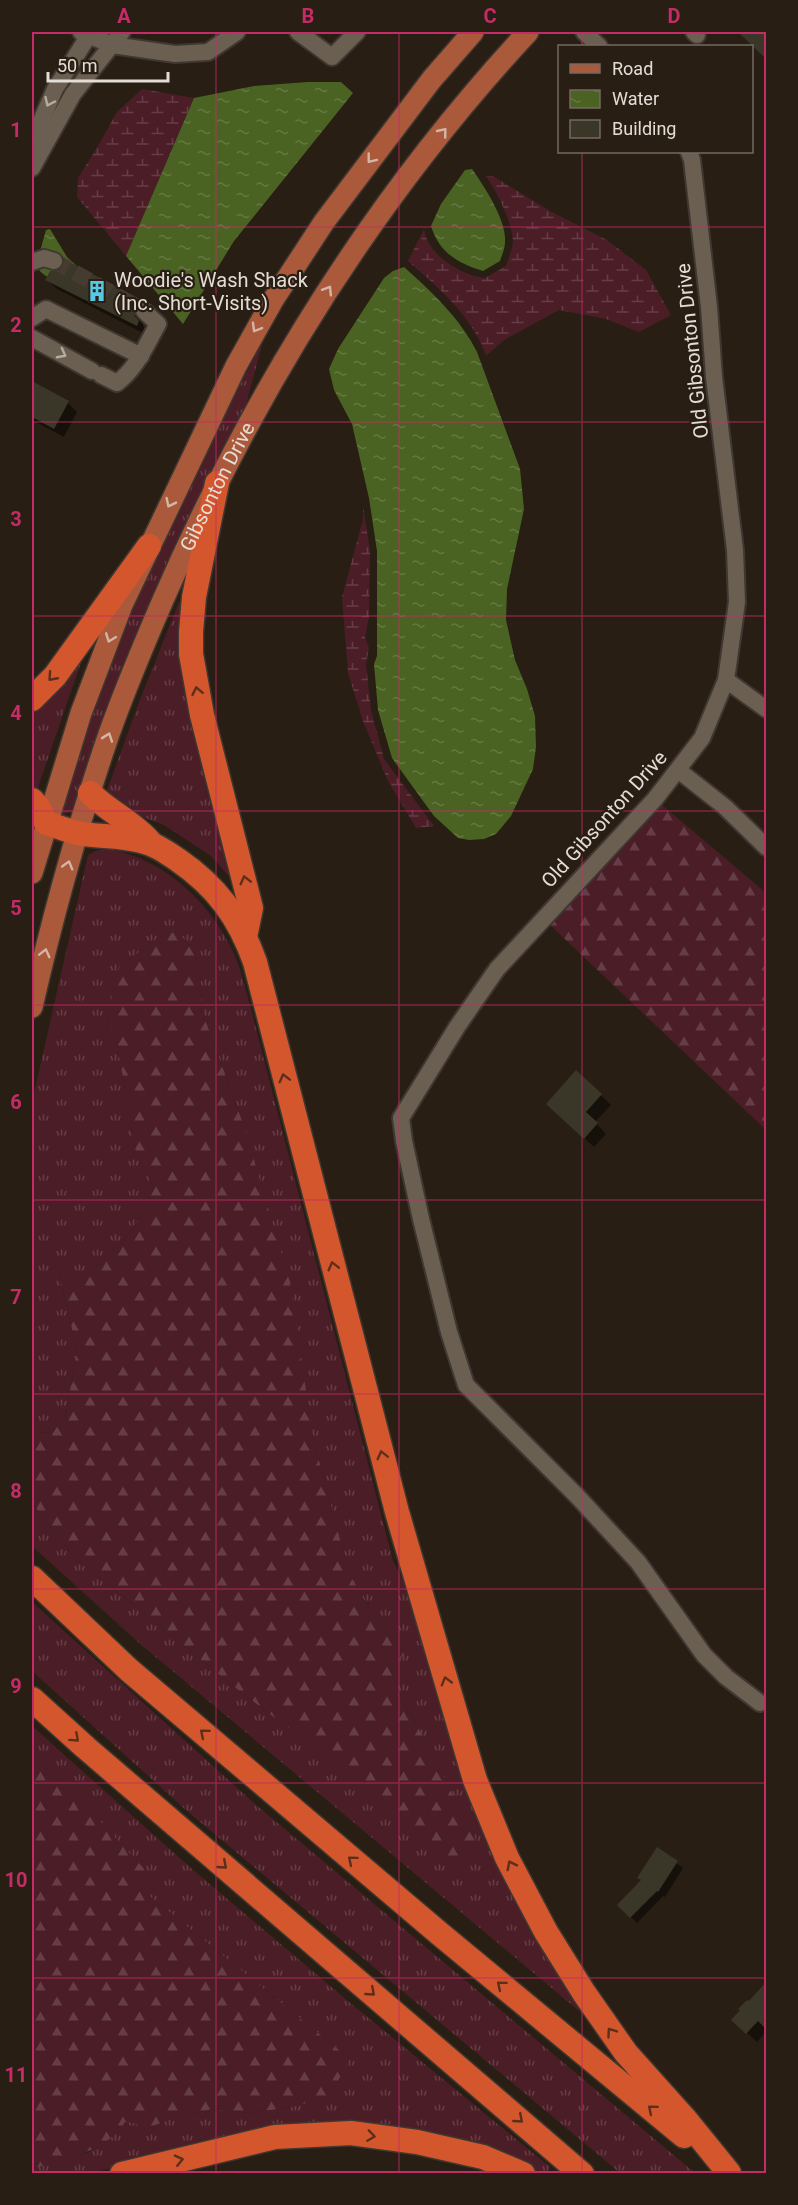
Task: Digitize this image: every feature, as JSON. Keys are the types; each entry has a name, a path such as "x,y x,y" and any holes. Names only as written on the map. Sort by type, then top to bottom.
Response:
{"highway":[{"path":"217,483 194,597 190,632 191,654 202,715 251,908 245,937"},
{"path":"32,699 55,676 149,546"},
{"path":"90,793 104,807 135,827 152,844 187,866 205,881 220,896 245,937 255,962 396,1512 475,1780 507,1858 546,1932 584,1993 626,2053 730,2173"},
{"path":"32,800 39,808 46,823 77,833 110,835 152,844"},
{"path":"32,1578 138,1678 440,1934 730,2173"},
{"path":"32,1699 94,1755 582,2174"},
{"path":"122,2174 275,2137 351,2133 417,2142 483,2157 523,2174"}],"main road":[{"name":"Gibsonton Drive","path":"32,873 81,714 122,605 236,366 273,300 350,185 432,80 473,32"},
{"name":"Gibsonton Drive","path":"32,1007 58,898 109,734 143,646 192,533 217,483 286,357 354,251 431,146 528,32"}],"street":[{"path":"32,142 55,89 87,32 175,54 208,52 237,32"},
{"path":"298,32 332,57 357,32"},
{"path":"584,32 598,45"},
{"path":"32,168 73,94 117,38"},
{"name":"Old Gibsonton Drive","path":"689,153 709,307 714,376 735,550 737,602 726,680 702,738 655,799 497,969 457,1027 401,1118 404,1142 449,1332 466,1384 577,1496 638,1562 698,1649 726,1677 760,1702"},
{"path":"32,262 44,258 54,261"},
{"path":"32,318 46,309 141,356"},
{"path":"32,338 117,383 126,376 141,356 158,324 144,311"},
{"path":"726,680 766,709"},
{"path":"678,770 725,807 766,847"}],"green space":[{"path":"142,89 194,98 126,256 77,197 78,178 117,112"},
{"path":"486,176 493,176 550,211 607,240 646,270 671,315 639,332 606,319 559,310 504,340 486,356 473,328 464,316 408,261 424,229 433,250 461,271 485,278 506,266 513,243 510,226 504,208"},
{"path":"263,341 246,405 194,505 127,655 73,811 60,816 97,698 141,590 191,480"},
{"path":"363,506 370,551 369,617 365,638 369,648 366,664 371,710 384,759 434,826 416,828 388,781 363,721 348,673 342,597 363,519"},
{"path":"179,602 186,604 234,882 211,856 164,825 127,811 106,793"},
{"path":"84,654 37,790 32,787 32,710"},
{"path":"662,805 766,893 766,1130 550,925"},
{"path":"109,849 130,854 149,863 185,887 214,919 235,956 251,1009 393,1561 431,1634 460,1746 589,2011 585,2016 139,1643 32,1546 32,1503 74,1557 242,1693 337,1765 476,1840 423,1736 404,1704 387,1662 404,1653 376,1621 349,1573 313,1438 244,1126 202,1011 200,972 194,948 177,933 167,932 120,966 108,1019 118,1048 136,1153 154,1188 143,1215 120,1245 88,1274 59,1274 77,1350 65,1419 52,1432 32,1433 32,1102 88,855 98,850"},
{"path":"167,932 177,933 194,948 200,972 202,1011 244,1126 290,1282 313,1438 349,1573 376,1621 404,1653 399,1661 387,1662 404,1704 423,1736 476,1840 467,1858 450,1862 337,1765 242,1693 74,1557 32,1503 32,1433 52,1432 65,1419 77,1350 59,1274 88,1274 120,1245 143,1215 154,1188 136,1153 118,1049 108,1019 115,977 120,966"},
{"path":"32,1602 255,1804 695,2173 620,2173 187,1811 32,1671"},
{"path":"32,1726 192,1869 550,2167 547,2173 541,2173 509,2161 374,2132 123,2166 88,2173 32,2173 32,2168 89,2152 125,2122 134,2122 146,2129 168,2120 212,2109 250,2113 292,2107 350,2059 148,1895 147,1873 63,1781 32,1759"},
{"path":"32,1759 63,1781 148,1873 148,1895 350,2059 329,2097 292,2107 250,2113 212,2109 168,2120 146,2129 134,2123 125,2122 118,2132 97,2147 70,2158 32,2168"}],"water":[{"path":"341,82 353,93 234,241 183,324 126,256 194,98 254,86"},
{"path":"472,169 494,204 505,234 500,261 483,271 457,260 444,250 431,226 441,204 465,170"},
{"path":"50,229 67,257 80,269 49,278 42,273 38,263 46,230"},
{"path":"404,267 445,306 477,352 520,469 524,509 507,589 506,620 515,660 535,716 536,747 533,769 511,816 496,834 484,839 458,838 434,816 392,758 378,710 374,664 377,656 377,551 369,498 352,424 334,390 329,369 338,349 384,278"}],"building":[{"path":"738,32 766,32 766,59 753,45"},
{"name":"Woodie's Wash Shack (Inc. Short-Visits)","path":"64,259 144,301 137,303 134,308 134,315 139,321 137,326 45,280 50,271 62,268"},
{"path":"32,381 69,401 54,429 32,417"},
{"path":"576,1070 602,1094 586,1112 598,1123 584,1139 546,1104"},
{"path":"657,1847 678,1861 658,1892 630,1918 617,1905 641,1880 637,1878"},
{"path":"766,1982 766,2029 758,2021 746,2034 731,2020 740,2010 738,2009 747,2000 749,2001"}],"tunnel":[{"path":"54,261 144,311"}],"place":[{"name":"Woodie's Wash Shack (Inc. Short-Visits)","path":"97,291"}]}
